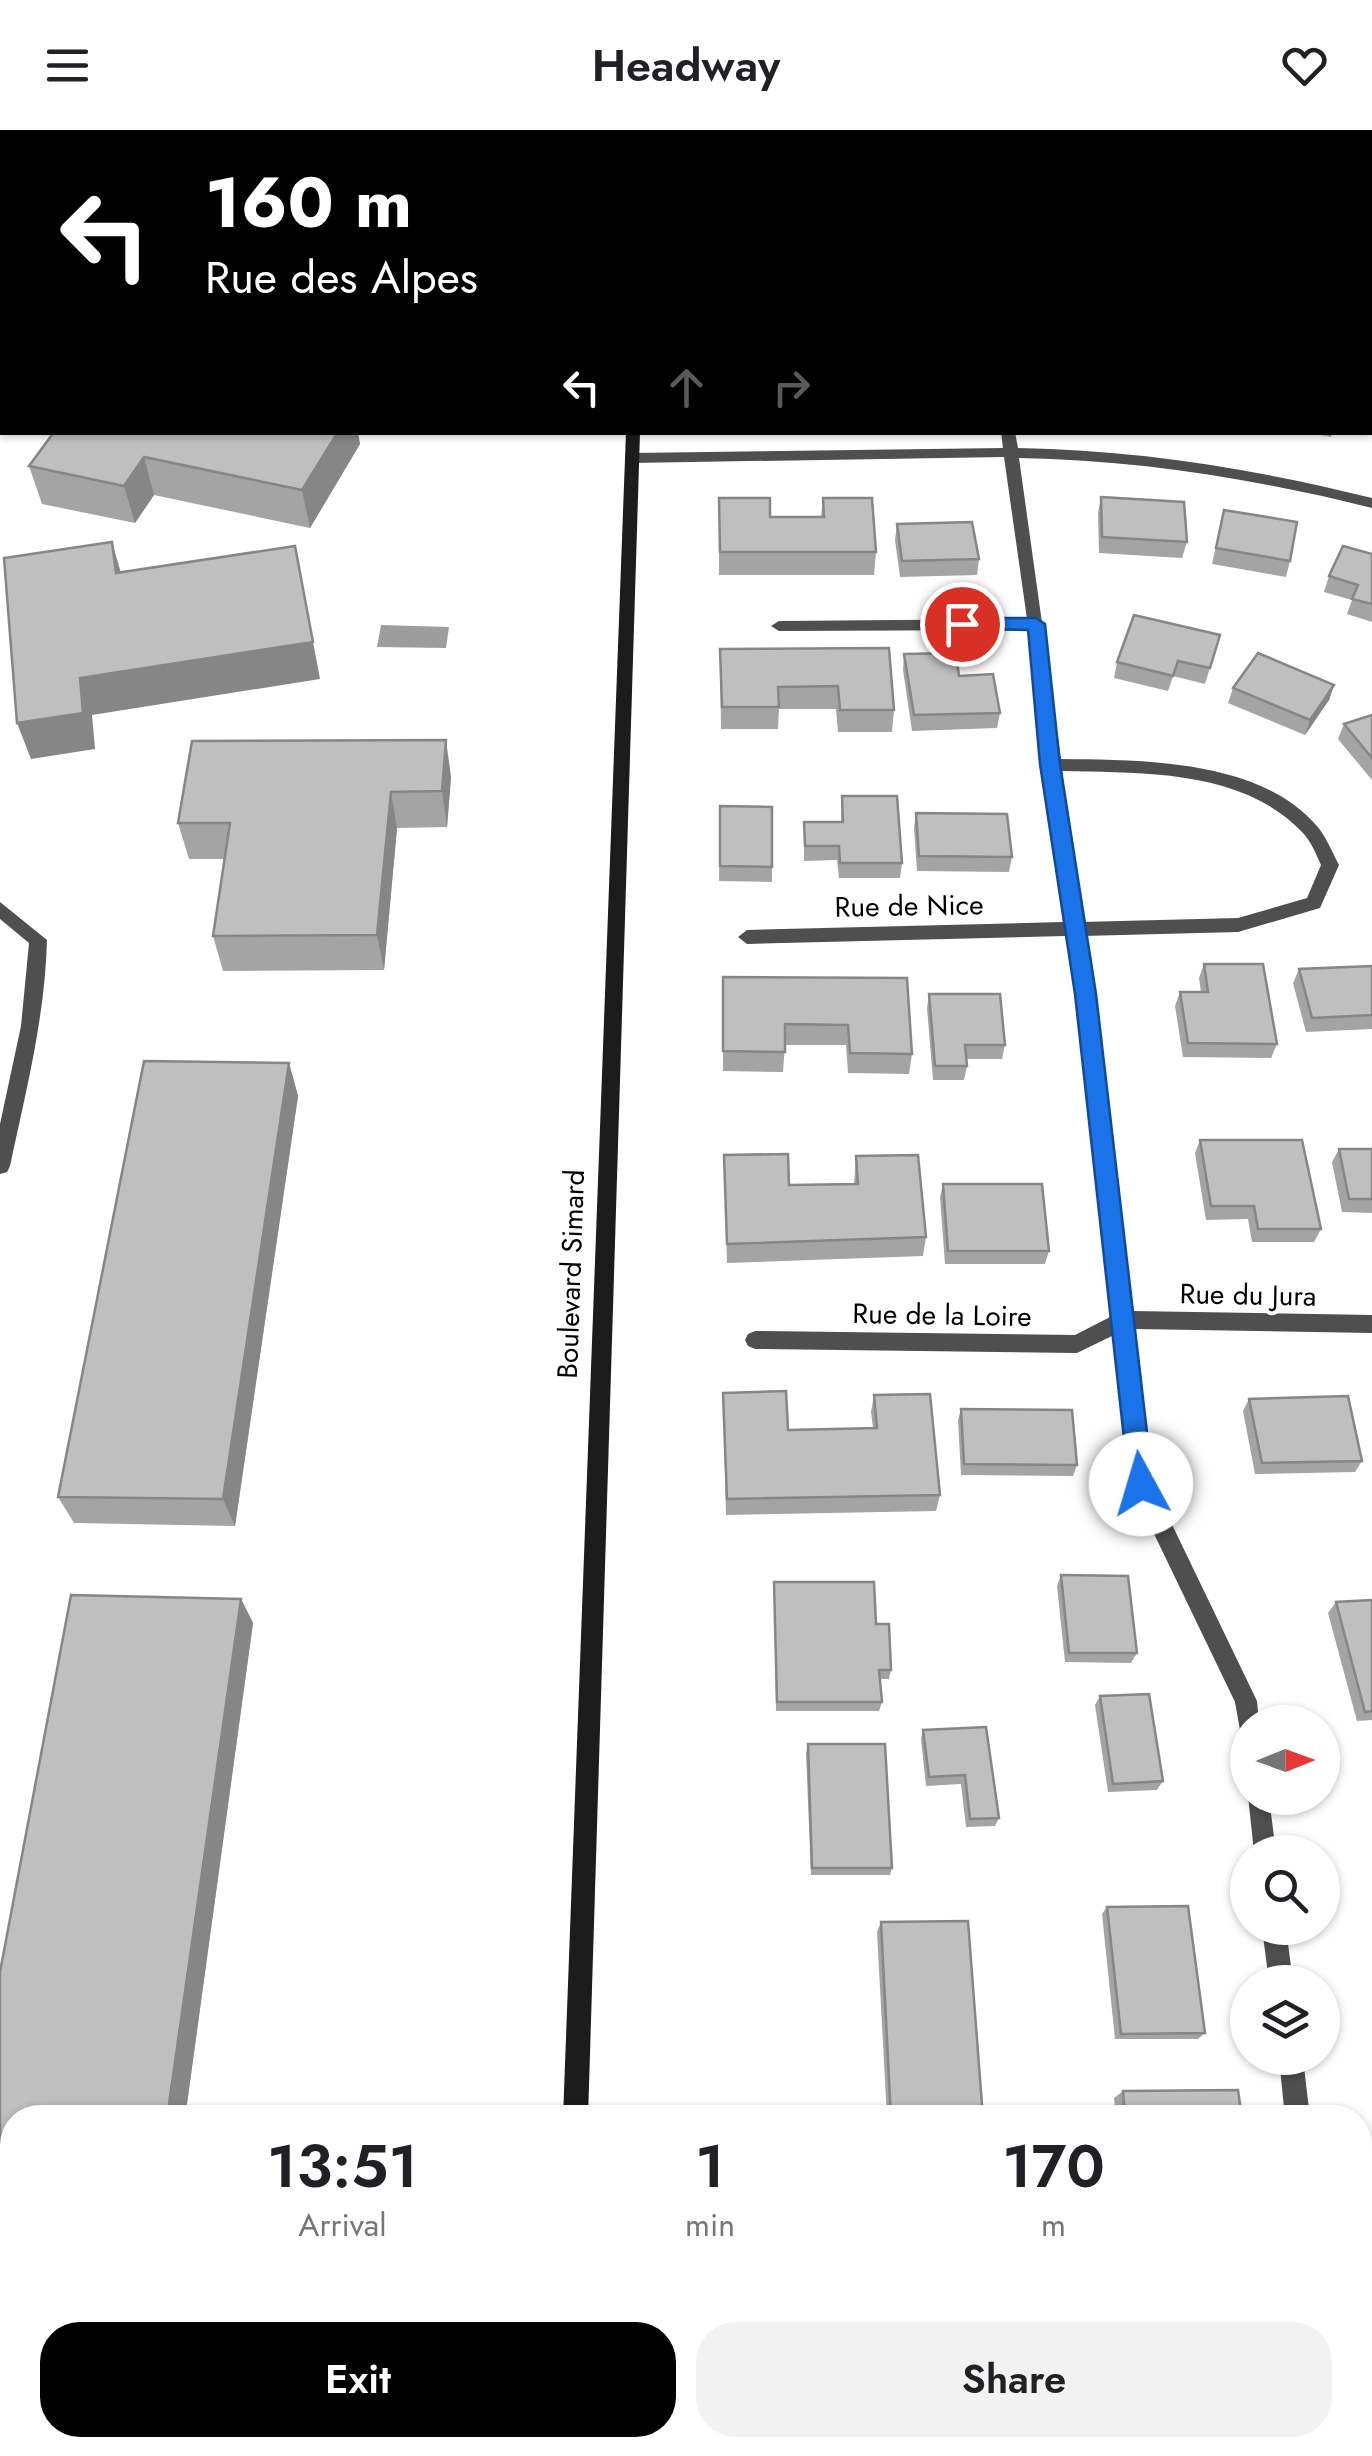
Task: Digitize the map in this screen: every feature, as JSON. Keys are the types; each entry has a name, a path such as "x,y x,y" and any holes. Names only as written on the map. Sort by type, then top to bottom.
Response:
{"main road":[{"name":"Boulevard Simard","path":"575,2105 633,435"}],"street":[{"path":"632,458 1008,442 1272,477 1372,503"},
{"path":"1008,442 1036,624 1073,930 1086,994 1141,1484 1246,1705"},
{"path":"779,626 1036,624"},
{"name":"Rue de Nice","path":"747,937 1238,925 1314,904 1330,865 1310,828 1271,798 1172,768 1050,764"},
{"path":"0,908 38,940 36,1004 0,1166"},
{"name":"Rue du Jura","path":"1124,1320 1372,1324"},
{"name":"Rue de la Loire","path":"755,1340 1077,1344 1124,1320"},
{"path":"1292,2075 1296,2105"}],"shaded area":[{"path":"381,625 449,627 446,648 377,647"}],"building":[{"path":"52,435 336,435 302,490 144,457 124,486 29,466"},
{"path":"1101,497 1184,502 1187,542 1102,537"},
{"path":"719,498 770,498 770,517 824,517 823,498 872,498 876,552 720,552"},
{"path":"1224,510 1297,522 1290,561 1216,548"},
{"path":"972,522 979,559 902,561 897,524"},
{"path":"112,542 116,573 295,546 313,642 80,678 83,713 17,723 4,558"},
{"path":"1343,546 1372,554 1372,604 1352,599 1358,585 1329,576"},
{"path":"1134,615 1220,635 1210,668 1178,661 1173,676 1117,662"},
{"path":"889,648 894,710 840,710 838,686 778,687 779,707 722,707 720,649"},
{"path":"956,653 959,676 993,674 1000,713 914,715 904,654"},
{"path":"1258,653 1334,685 1310,720 1233,688"},
{"path":"1372,715 1372,758 1344,724"},
{"path":"446,740 442,791 391,792 377,935 213,936 230,823 178,823 192,741"},
{"path":"842,796 897,796 902,863 840,863 839,846 805,846 804,822 843,822"},
{"path":"720,806 772,807 772,867 720,866"},
{"path":"916,813 1007,814 1012,857 919,856"},
{"path":"1204,964 1263,964 1277,1044 1188,1043 1180,992 1208,992"},
{"path":"1372,966 1372,1015 1312,1018 1299,969"},
{"path":"723,977 907,978 912,1054 850,1053 848,1025 785,1024 785,1052 723,1051"},
{"path":"929,994 1000,994 1005,1045 965,1045 967,1066 935,1066"},
{"path":"144,1061 289,1063 223,1499 58,1497"},
{"path":"1200,1140 1302,1140 1321,1229 1258,1229 1254,1206 1211,1206"},
{"path":"1339,1149 1372,1149 1372,1199 1349,1199"},
{"path":"788,1154 789,1185 858,1184 856,1156 918,1155 926,1237 727,1244 724,1155"},
{"path":"943,1184 1042,1184 1049,1251 948,1251"},
{"path":"786,1391 788,1430 877,1428 874,1395 930,1394 940,1495 727,1499 723,1393"},
{"path":"1348,1396 1362,1461 1262,1463 1249,1399"},
{"path":"961,1409 1072,1410 1077,1465 964,1464"},
{"path":"1061,1575 1128,1576 1137,1653 1069,1653"},
{"path":"774,1582 874,1582 876,1624 889,1624 891,1670 879,1670 882,1702 777,1702"},
{"path":"71,1595 241,1599 169,2105 0,2105 0,1972"},
{"path":"1372,1600 1372,1711 1365,1712 1336,1602"},
{"path":"1149,1694 1163,1781 1113,1784 1100,1696"},
{"path":"986,1727 999,1818 970,1819 965,1775 929,1777 923,1730"},
{"path":"808,1744 885,1744 892,1868 812,1868"},
{"path":"1188,1906 1205,2033 1121,2034 1107,1907"},
{"path":"968,1921 982,2105 890,2105 881,1922"},
{"path":"1238,2090 1240,2105 1124,2105 1123,2091"}],"route":[{"path":"962,624 1036,624 1050,764 1086,994 1141,1484"}]}
